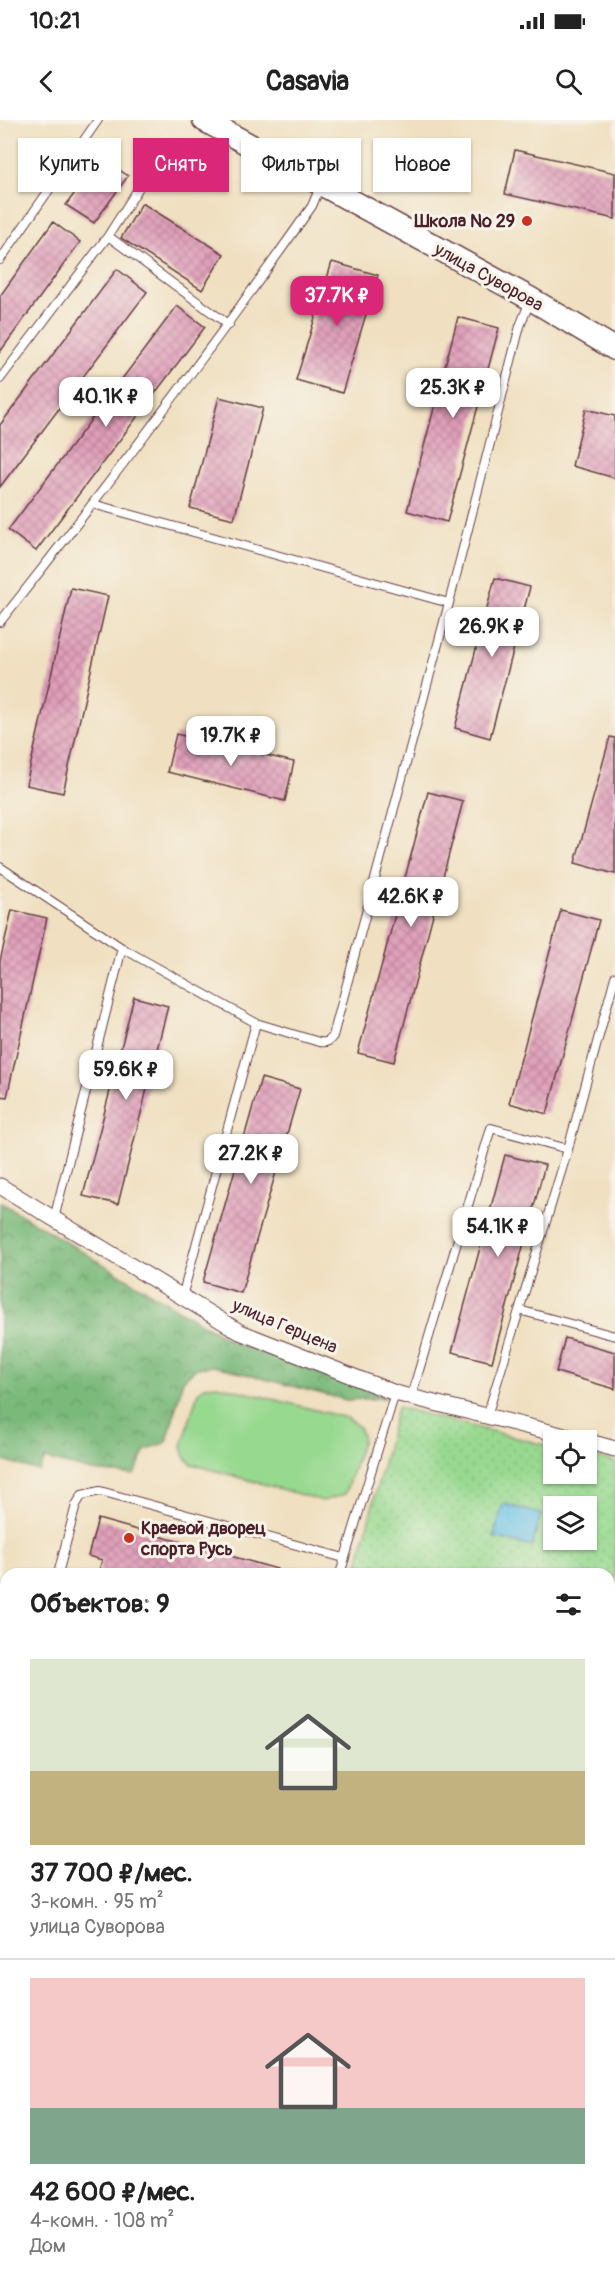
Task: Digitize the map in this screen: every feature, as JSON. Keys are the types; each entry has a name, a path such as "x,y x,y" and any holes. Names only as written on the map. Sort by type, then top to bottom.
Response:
{"main road":[{"name":"улица Суворова","path":"204,120 241,141"},
{"name":"улица Суворова","path":"333,192 531,299 615,349"}],"street":[{"name":"улица Герцена","path":"0,1186 240,1332 395,1393 543,1430"},
{"path":"597,1445 615,1449"}],"lane":[{"path":"0,260 98,120"},
{"path":"0,379 108,236 136,192"},
{"path":"0,622 229,325 312,206 317,192"},
{"path":"108,236 229,325"},
{"path":"1,870 122,948 256,1023 325,1043 333,1036 449,603 520,326 531,299"},
{"path":"93,504 449,603"},
{"path":"54,1219 122,948"},
{"path":"487,1416 568,1149 615,977"},
{"path":"182,1297 256,1023"},
{"path":"411,1397 491,1128 568,1149"},
{"path":"519,1310 615,1336"},
{"path":"342,1568 395,1393"},
{"path":"60,1568 76,1505 82,1495 100,1491 344,1558"}],"green space":[{"path":"0,1202 234,1343 387,1398 346,1400 214,1366 197,1368 183,1380 167,1442 146,1450 134,1475 92,1471 45,1459 39,1471 0,1460"},
{"path":"217,1385 347,1418 359,1427 363,1439 345,1494 323,1501 192,1464 185,1457 182,1446 198,1392 206,1386"},
{"path":"397,1407 543,1444 543,1484 597,1484 597,1458 615,1462 615,1568 372,1568 358,1564"}],"water":[{"path":"503,1504 541,1514 532,1547 494,1537"}],"building":[{"path":"515,150 615,173 615,219 505,194"},
{"path":"121,171 128,176 121,186"},
{"path":"75,192 116,192 94,223 66,205"},
{"path":"142,203 224,254 202,290 121,238"},
{"path":"53,222 80,242 0,352 0,296"},
{"path":"332,262 378,275 342,393 296,380"},
{"path":"117,269 147,292 0,487 0,425"},
{"path":"177,306 205,327 36,551 8,530"},
{"path":"458,317 499,328 447,522 407,511"},
{"path":"219,397 263,408 234,519 190,508"},
{"path":"586,409 615,416 615,478 572,466"},
{"path":"495,578 530,587 490,738 455,728"},
{"path":"71,588 108,596 63,793 26,785"},
{"path":"176,734 294,762 285,801 167,772"},
{"path":"610,737 615,738 615,874 575,863"},
{"path":"428,792 463,801 394,1062 358,1053"},
{"path":"12,910 47,918 7,1097 0,1096 0,961"},
{"path":"561,910 599,920 547,1114 509,1103"},
{"path":"134,997 168,1006 118,1204 83,1196"},
{"path":"261,1078 300,1089 241,1293 203,1282"},
{"path":"505,1155 545,1165 492,1362 452,1352"},
{"path":"565,1338 615,1352 615,1389 556,1372"},
{"name":"Краевой дворец спорта Русь","path":"98,1519 273,1568 100,1568 102,1560 88,1556"}],"place":[{"name":"Школа № 29","path":"527,221"},
{"name":"Краевой дворец спорта Русь","path":"129,1538"}]}
